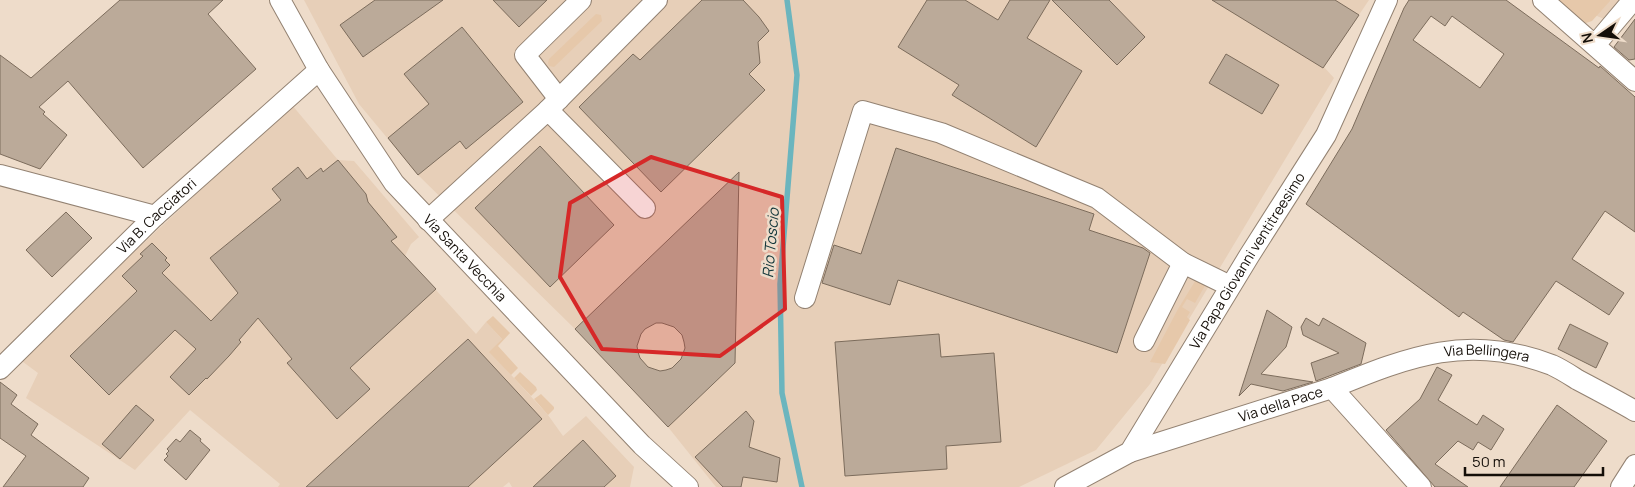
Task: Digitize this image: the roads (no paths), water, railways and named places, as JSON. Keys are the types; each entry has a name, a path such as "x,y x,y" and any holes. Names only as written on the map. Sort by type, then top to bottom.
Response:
{"street":[{"name":"Via Santa Vecchia","path":"280,0 319,70 394,183 642,445 688,487"},
{"path":"581,0 525,55 553,104 645,208"},
{"path":"428,220 553,104 657,0"},
{"name":"Via Papa Giovanni ventitreesimo","path":"1130,452 1230,286 1326,134 1387,0"},
{"path":"1543,0 1557,8 1635,81"},
{"path":"1595,45 1633,0"},
{"name":"Via B. Cacciatori","path":"0,369 155,216 319,70"},
{"path":"805,298 863,111 941,133 1097,198 1183,263 1230,286"},
{"path":"0,174 155,216"},
{"path":"1144,341 1183,263"},
{"name":"Via Bellingera","path":"1332,388 1410,359 1448,350 1470,348 1526,357 1553,366 1635,411"},
{"name":"Via della Pace","path":"1130,452 1332,388 1421,487"},
{"path":"1065,487 1130,452"},
{"path":"1621,487 1635,464"}],"waterway":[{"name":"Rio Toscio","path":"787,0 797,75 780,284 782,393 802,487"}]}
